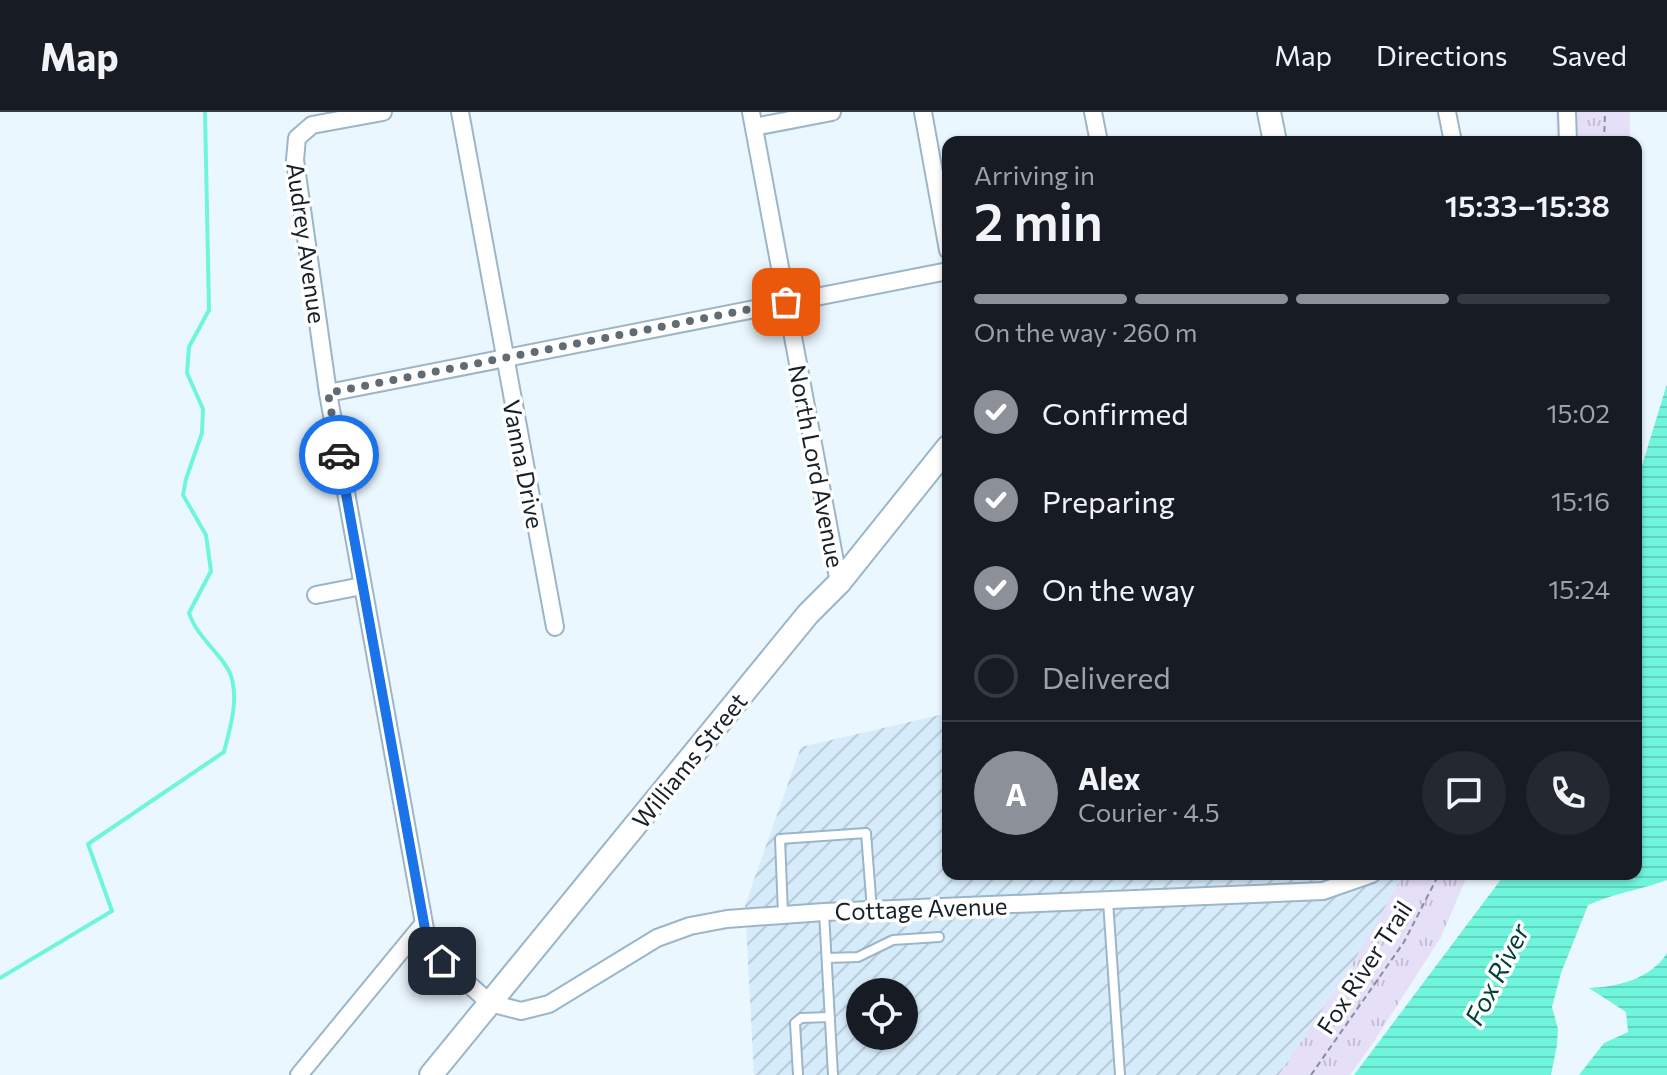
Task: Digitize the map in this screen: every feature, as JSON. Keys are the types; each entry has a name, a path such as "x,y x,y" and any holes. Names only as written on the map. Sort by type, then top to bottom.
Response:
{"street":[{"name":"Audrey Avenue","path":"328,393 295,143 301,132 312,125 383,112"},
{"name":"Vanna Drive","path":"460,112 555,627"},
{"path":"752,120 832,112"},
{"path":"923,112 942,217"},
{"path":"1093,112 1098,136"},
{"path":"1269,112 1274,136"},
{"path":"1447,112 1452,136"},
{"path":"1567,112 1568,136"},
{"name":"North Lord Avenue","path":"752,120 839,583"},
{"path":"490,1003 439,958 424,923 328,393 942,272"},
{"name":"Williams Street","path":"431,1075 942,454"},
{"path":"316,595 362,586"},
{"name":"Cottage Avenue","path":"490,1003 521,1011 549,1004 657,938 690,926 727,919 824,912 1323,891 1355,880"},
{"path":"299,1075 424,923"}],"lane":[{"path":"783,914 780,839 866,833 872,910"},
{"path":"1108,900 1120,1075"},
{"path":"824,912 833,1075"},
{"path":"827,958 858,957 893,940 939,937"},
{"path":"798,1075 795,1023 801,1018 830,1017"}],"path":[{"path":"1604,136 1605,112"},
{"name":"Fox River Trail","path":"1311,1075 1404,942 1436,880"}],"shaded area":[{"path":"942,714 942,880 1413,880 1279,1075 754,1075 745,905 801,747"}],"green space":[{"path":"1556,112 1630,112 1630,136 1557,136"},
{"path":"1401,880 1465,880 1441,937 1350,1075 1279,1075 1351,966"}],"water":[{"name":"Fox River","path":"1667,384 1667,880 1588,905 1561,973 1552,1007 1558,1029 1551,1075 1354,1075 1500,880 1642,880 1642,465"},
{"path":"1667,953 1667,1075 1579,1075 1604,1043 1628,1032 1626,1012 1589,988 1632,980 1652,969"}],"waterway":[{"path":"0,978 112,911 88,844 224,752 229,734 234,705 231,676 198,631 189,613 211,571 206,535 183,495 202,433 203,409 187,373 189,347 209,310 205,112"}],"way so far":[{"path":"339,455 328,393 786,302"}],"route":[{"path":"339,455 425,929 442,961"}]}
